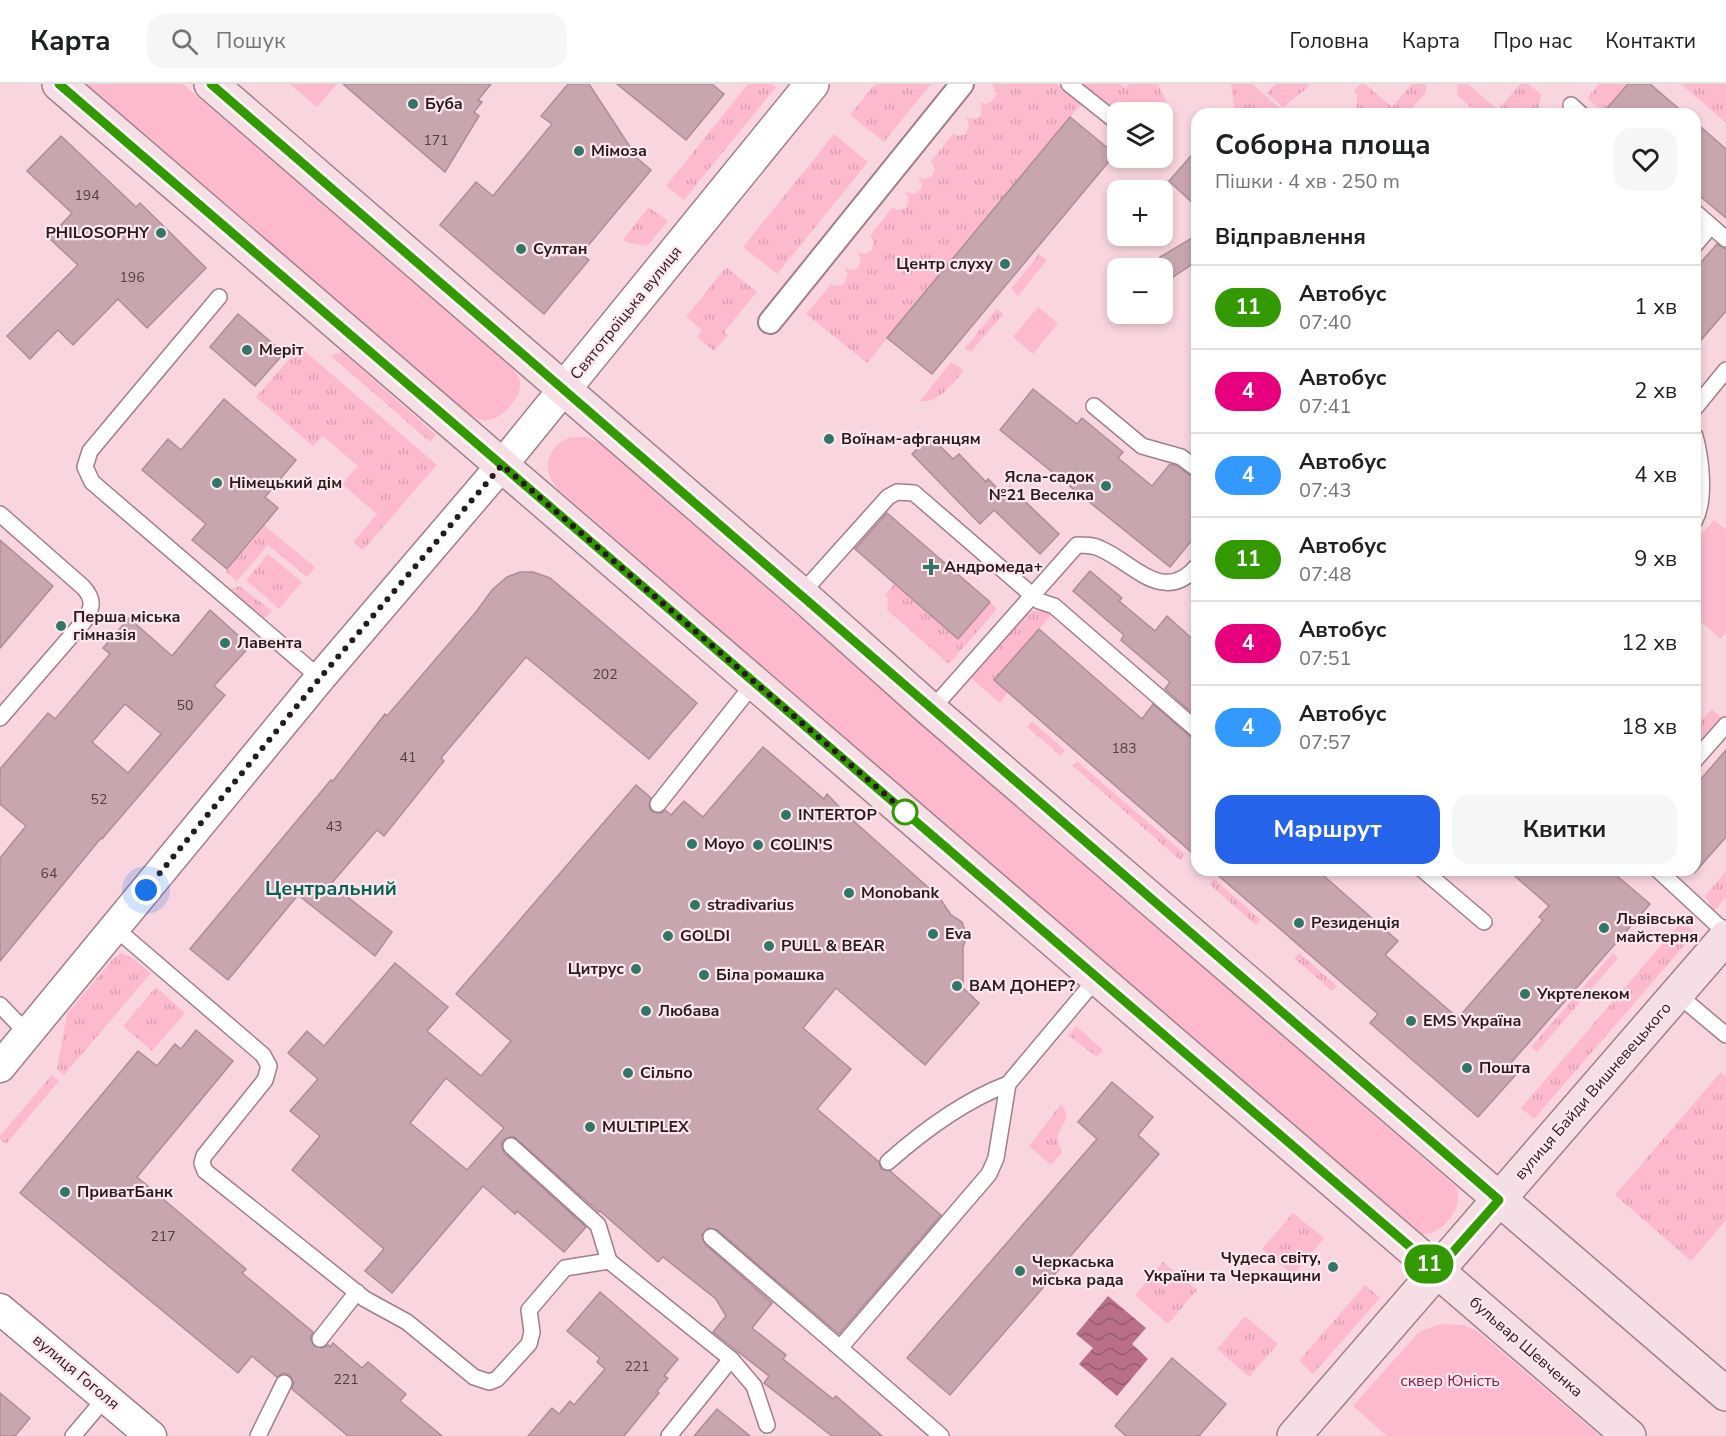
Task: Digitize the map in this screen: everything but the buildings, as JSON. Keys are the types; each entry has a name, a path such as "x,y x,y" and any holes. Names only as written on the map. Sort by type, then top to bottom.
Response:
{"main road":[{"name":"бульвар Шевченка","path":"58,84 1629,1436"},
{"path":"211,84 801,594 931,710 1726,1394"},
{"name":"вулиця Байди Вишневецького","path":"1294,1436 1726,935"}],"street":[{"name":"Святотроїцька вулиця","path":"0,1067 320,678 502,465 812,84"},
{"path":"770,322 962,84"},
{"name":"вулиця Гоголя","path":"0,1309 151,1436"}],"lane":[{"path":"1069,84 1107,114"},
{"path":"1701,218 1726,239"},
{"path":"1701,238 1711,226"},
{"path":"219,297 90,451 85,467 92,482 320,678"},
{"path":"1701,401 1726,370"},
{"path":"1094,406 1142,446 1181,457 1191,464"},
{"path":"801,594 888,497 897,492 906,491 921,497 1041,603 1054,606 1191,725"},
{"path":"0,514 83,587 90,595 92,603 85,620 0,718"},
{"path":"931,710 1077,545 1100,548 1141,575 1158,581 1168,582 1184,578 1191,572"},
{"path":"658,804 754,683"},
{"path":"1701,753 1726,725"},
{"path":"1430,876 1484,922"},
{"path":"1664,876 1726,935"},
{"path":"115,928 263,1055 269,1066 265,1080 204,1156 202,1164 205,1171 357,1292 407,1322 474,1377 489,1382 503,1375 529,1344 532,1332 529,1310 566,1268 609,1261"},
{"path":"888,1162 914,1138 942,1118 984,1093 1008,1084 1097,978"},
{"path":"1677,994 1726,1035"},
{"path":"0,1005 28,1034"},
{"path":"840,1348 989,1174 996,1158 1008,1084"},
{"path":"511,1146 598,1225 609,1261 731,1359 754,1386 767,1425"},
{"path":"711,1237 941,1436"},
{"path":"320,1339 357,1292"},
{"path":"669,1436 731,1359"},
{"path":"258,1436 284,1383"},
{"path":"73,1436 106,1397"}],"green space":[{"path":"85,84 183,84 513,369 520,384 511,405 501,415 488,420 477,419 464,411"},
{"path":"290,84 337,84 317,107"},
{"path":"748,84 772,84 776,87 684,200 666,186"},
{"path":"875,84 931,84 884,142 850,115"},
{"path":"993,84 1057,84 1081,104 867,363 806,314 831,284 837,286 844,284 848,274 844,268 851,270 858,268 861,258 857,252 864,254 871,251 874,242 870,236 892,208 899,210 906,208 909,198 905,192 915,194 921,189 922,183 918,177 924,179 931,177 935,170 931,161 953,134 959,136 966,134 969,124 966,118 976,119 981,115 982,108 979,102 986,104 996,95"},
{"path":"1081,84 1121,84 1125,88 1129,84 1158,84 1166,102 1107,102"},
{"path":"1231,84 1252,84 1280,108 1234,108"},
{"path":"1275,84 1310,84 1283,107 1267,93"},
{"path":"1360,84 1365,84 1392,107 1412,84 1426,84 1426,92 1411,108 1357,108 1357,95 1354,91"},
{"path":"1457,84 1468,84 1496,108 1471,108 1458,96"},
{"path":"1520,84 1529,84 1541,94 1539,108 1500,108"},
{"path":"1599,84 1628,84 1607,108 1598,108 1587,98"},
{"path":"1681,84 1726,84 1726,123"},
{"path":"834,134 868,162 777,274 743,247"},
{"path":"649,207 668,221 647,246 628,243 623,239"},
{"path":"1039,254 1047,260 1018,296 1011,289"},
{"path":"726,267 757,292 724,332 728,335 714,351 697,337 702,330 686,317"},
{"path":"1038,307 1058,323 1033,354 1013,337"},
{"path":"997,309 1003,314 971,352 965,348"},
{"path":"300,347 437,465 363,550 353,542 377,514 342,484 358,466 323,436 313,446 256,397"},
{"path":"342,352 436,435 430,442 331,356"},
{"path":"951,362 964,370 939,396 920,401"},
{"path":"572,437 587,437 600,444 1454,1185 1458,1192 1458,1201 1451,1217 1444,1225 1437,1230 1422,1234 1398,1218 558,489 549,474 549,458 557,445"},
{"path":"1714,520 1726,530 1726,632 1721,639 1701,622 1701,535"},
{"path":"265,526 315,567 307,577 268,545 237,581 226,572"},
{"path":"268,554 302,582 279,609 246,580"},
{"path":"895,583 958,639 990,602 997,609 949,664 887,610 888,598 885,595"},
{"path":"240,586 272,611 264,619 231,589"},
{"path":"1033,611 1043,611 1051,615 995,680 1008,692 1000,703 971,678 1025,616"},
{"path":"1712,709 1722,719 1701,742 1701,721"},
{"path":"1032,721 1065,750 1061,756 1027,727"},
{"path":"1077,761 1185,854 1180,860 1073,766"},
{"path":"1726,871 1726,897 1714,911 1705,896"},
{"path":"1214,879 1261,920 1256,925 1209,884"},
{"path":"1682,921 1695,933 1534,1119 1521,1108"},
{"path":"121,953 131,957 151,973 64,1075 57,1069 67,1014 113,959"},
{"path":"1299,953 1337,986 1332,991 1294,958"},
{"path":"1613,953 1618,958 1537,1052 1531,1047"},
{"path":"156,987 185,1013 152,1051 123,1026"},
{"path":"1076,1026 1103,1050 1097,1057 1069,1036"},
{"path":"1721,1072 1726,1077 1726,1220 1691,1261 1615,1195"},
{"path":"52,1075 59,1081 6,1144 0,1136"},
{"path":"1061,1104 1066,1114 1057,1138 1062,1152 1051,1165 1029,1146"},
{"path":"1293,1213 1324,1238 1293,1275 1262,1249"},
{"path":"1163,1262 1197,1290 1168,1324 1135,1295"},
{"path":"1365,1285 1380,1298 1313,1374 1299,1361"},
{"path":"1245,1316 1278,1344 1249,1377 1217,1349"},
{"name":"сквер Юність","path":"1440,1324 1464,1325 1477,1331 1600,1436 1387,1436 1353,1406 1419,1332"}],"water":[{"path":"1108,1296 1146,1328 1132,1344 1148,1359 1117,1396 1079,1364 1093,1348 1076,1334"}],"bus line":[{"name":"11","path":"59,84 1437,1270 1499,1200 211,84"}],"place":[{"name":"Буба","path":"413,104"},
{"name":"Мімоза","path":"579,151"},
{"name":"PHILOSOPHY","path":"161,233"},
{"name":"Султан","path":"521,249"},
{"name":"Центр слуху","path":"1005,264"},
{"name":"Меріт","path":"247,350"},
{"name":"Воїнам-афганцям","path":"829,439"},
{"name":"Німецький дім","path":"217,483"},
{"name":"Ясла-садок №21 Веселка","path":"1106,486"},
{"name":"Андромеда+","path":"931,567"},
{"name":"Перша міська гімназія","path":"61,626"},
{"name":"Лавента","path":"225,643"},
{"name":"INTERTOP","path":"786,815"},
{"name":"Moyo","path":"692,844"},
{"name":"COLIN'S","path":"758,845"},
{"name":"Monobank","path":"849,893"},
{"name":"stradivarius","path":"695,905"},
{"name":"Резиденція","path":"1299,923"},
{"name":"Львівська майстерня","path":"1604,928"},
{"name":"Eva","path":"933,934"},
{"name":"GOLDI","path":"668,936"},
{"name":"PULL & BEAR","path":"769,946"},
{"name":"Цитрус","path":"636,969"},
{"name":"Біла ромашка","path":"704,975"},
{"name":"ВАМ ДОНЕР?","path":"957,986"},
{"name":"Укртелеком","path":"1525,994"},
{"name":"Любава","path":"646,1011"},
{"name":"EMS Україна","path":"1411,1021"},
{"name":"Пошта","path":"1467,1068"},
{"name":"Сільпо","path":"628,1073"},
{"name":"MULTIPLEX","path":"590,1127"},
{"name":"ПриватБанк","path":"65,1192"},
{"name":"Чудеса світу, України та Черкащини","path":"1333,1267"},
{"name":"Черкаська міська рада","path":"1020,1271"}],"district":[{"name":"Центральний","path":"331,888"}],"route":[{"path":"146,890 320,678 502,465 909,815 905,812"}]}
